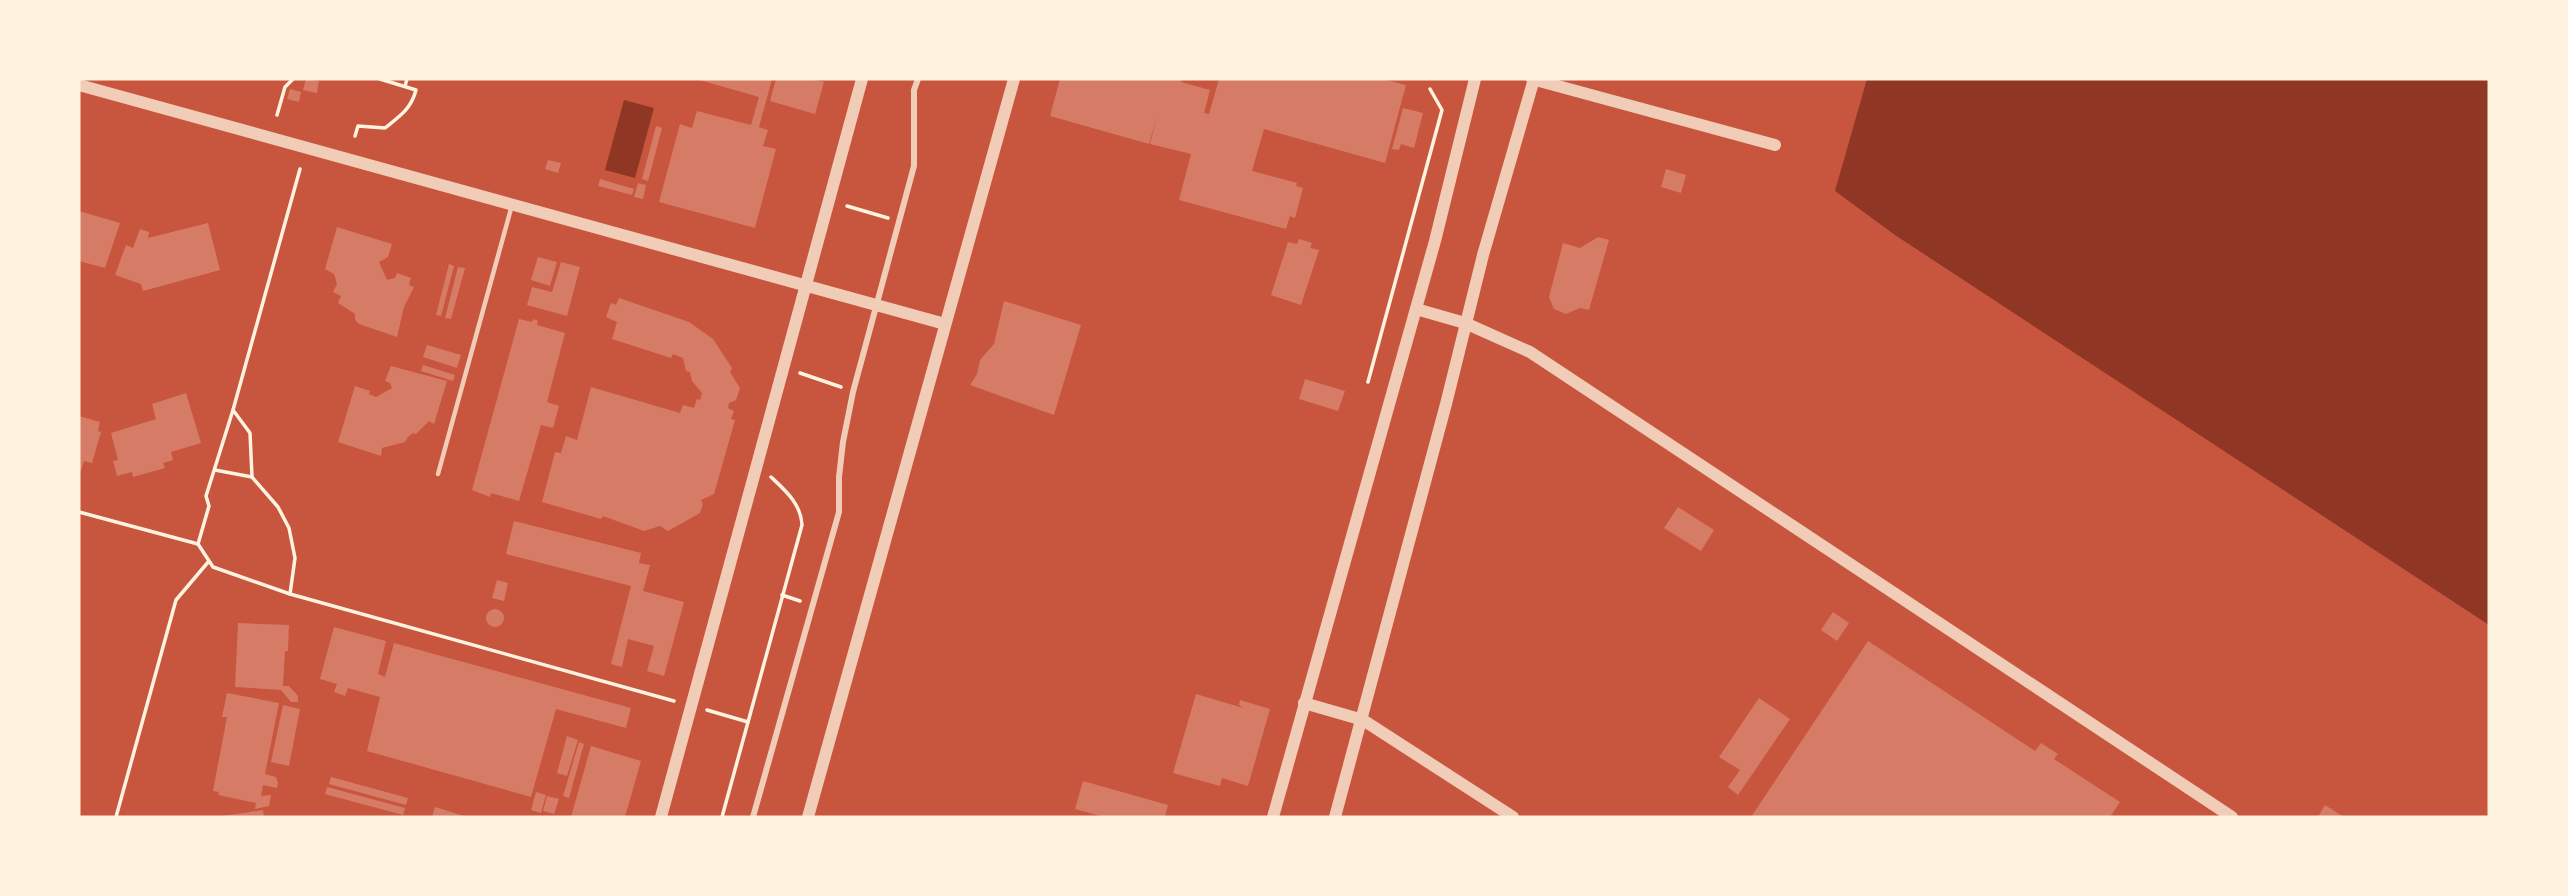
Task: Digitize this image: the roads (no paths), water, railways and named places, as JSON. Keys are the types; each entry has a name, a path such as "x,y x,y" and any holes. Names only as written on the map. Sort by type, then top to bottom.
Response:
{"street":[{"path":"661,817 862,79"},
{"path":"754,817 839,512 841,454 853,391 914,166 914,90 918,79"},
{"path":"808,817 1014,79"},
{"path":"1273,817 1416,309 1475,79"},
{"path":"1335,817 1363,720 1465,323 1533,79 1775,145"},
{"path":"79,85 945,324"},
{"path":"1416,309 1465,323 1530,352 2232,817"},
{"path":"1304,703 1363,720 1513,817"}],"lane":[{"path":"438,474 512,204"}]}
